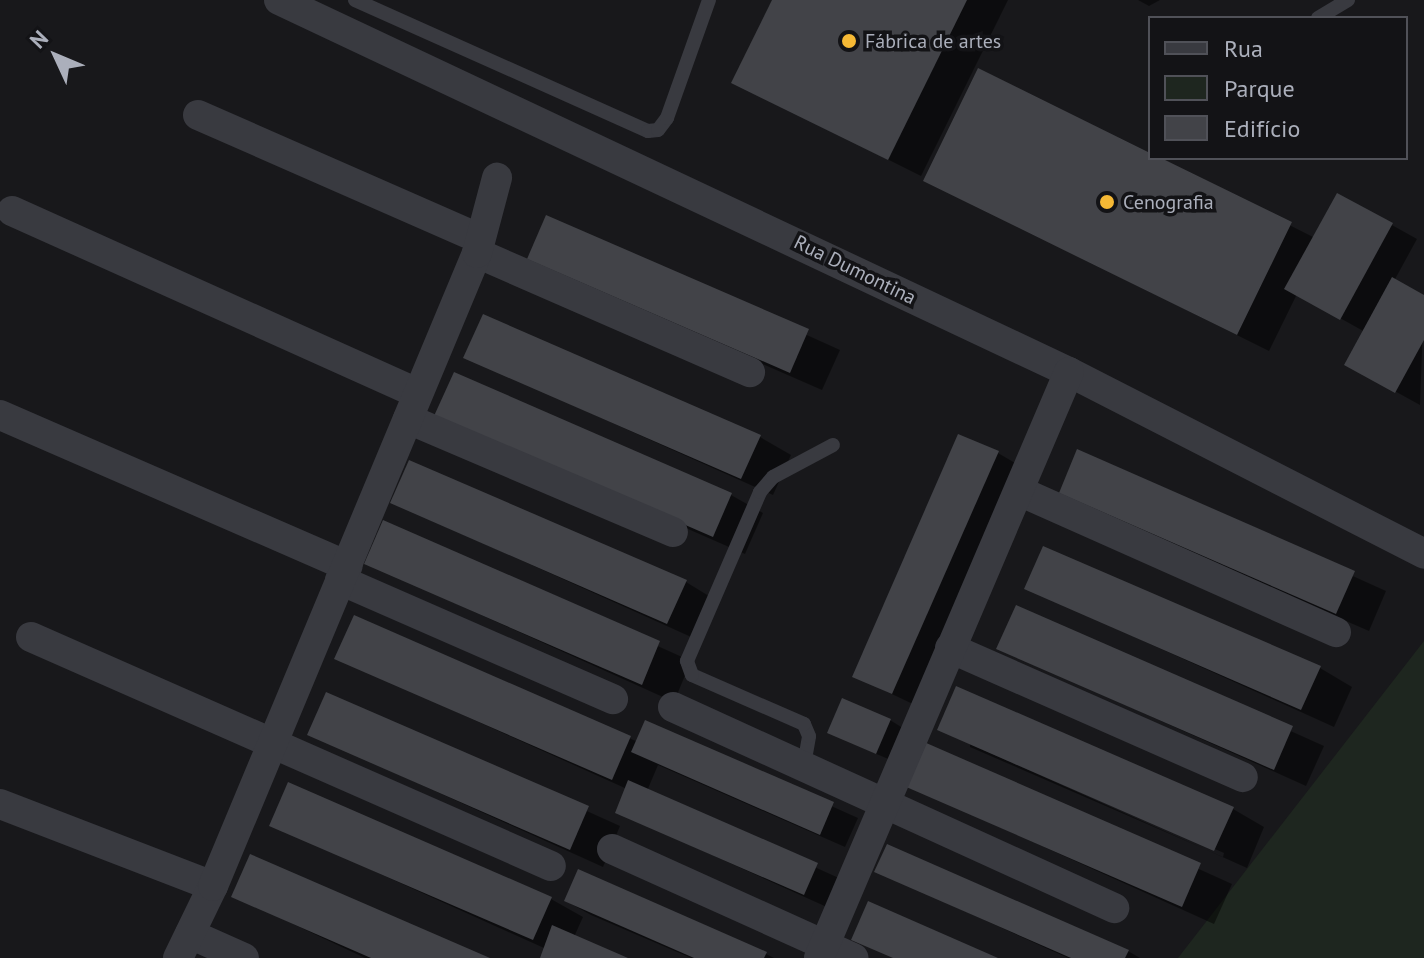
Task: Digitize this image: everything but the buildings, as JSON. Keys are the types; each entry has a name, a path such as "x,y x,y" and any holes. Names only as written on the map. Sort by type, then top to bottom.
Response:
{"street":[{"name":"Rua Dumontina","path":"279,0 1069,372 1424,554"},
{"path":"198,115 750,372"},
{"path":"244,958 184,946 213,886 413,406 477,246 497,178"},
{"path":"12,211 673,532"},
{"path":"822,952 883,801 1069,372"},
{"path":"0,415 613,699"},
{"path":"1019,491 1336,632"},
{"path":"31,637 551,866"},
{"path":"950,648 1243,777"},
{"path":"673,707 1114,908"},
{"path":"0,804 213,886"},
{"path":"612,849 822,952 853,958"}],"lane":[{"path":"355,0 648,131 658,130 667,118 709,0"},
{"path":"1321,16 1348,0"},
{"path":"804,765 809,736 804,724 692,675 687,661 760,492 773,477 833,445"}],"green space":[{"path":"1424,641 1424,958 1178,958"}],"place":[{"name":"Fábrica de artes","path":"849,41"},
{"name":"Cenografia","path":"1107,202"}]}
